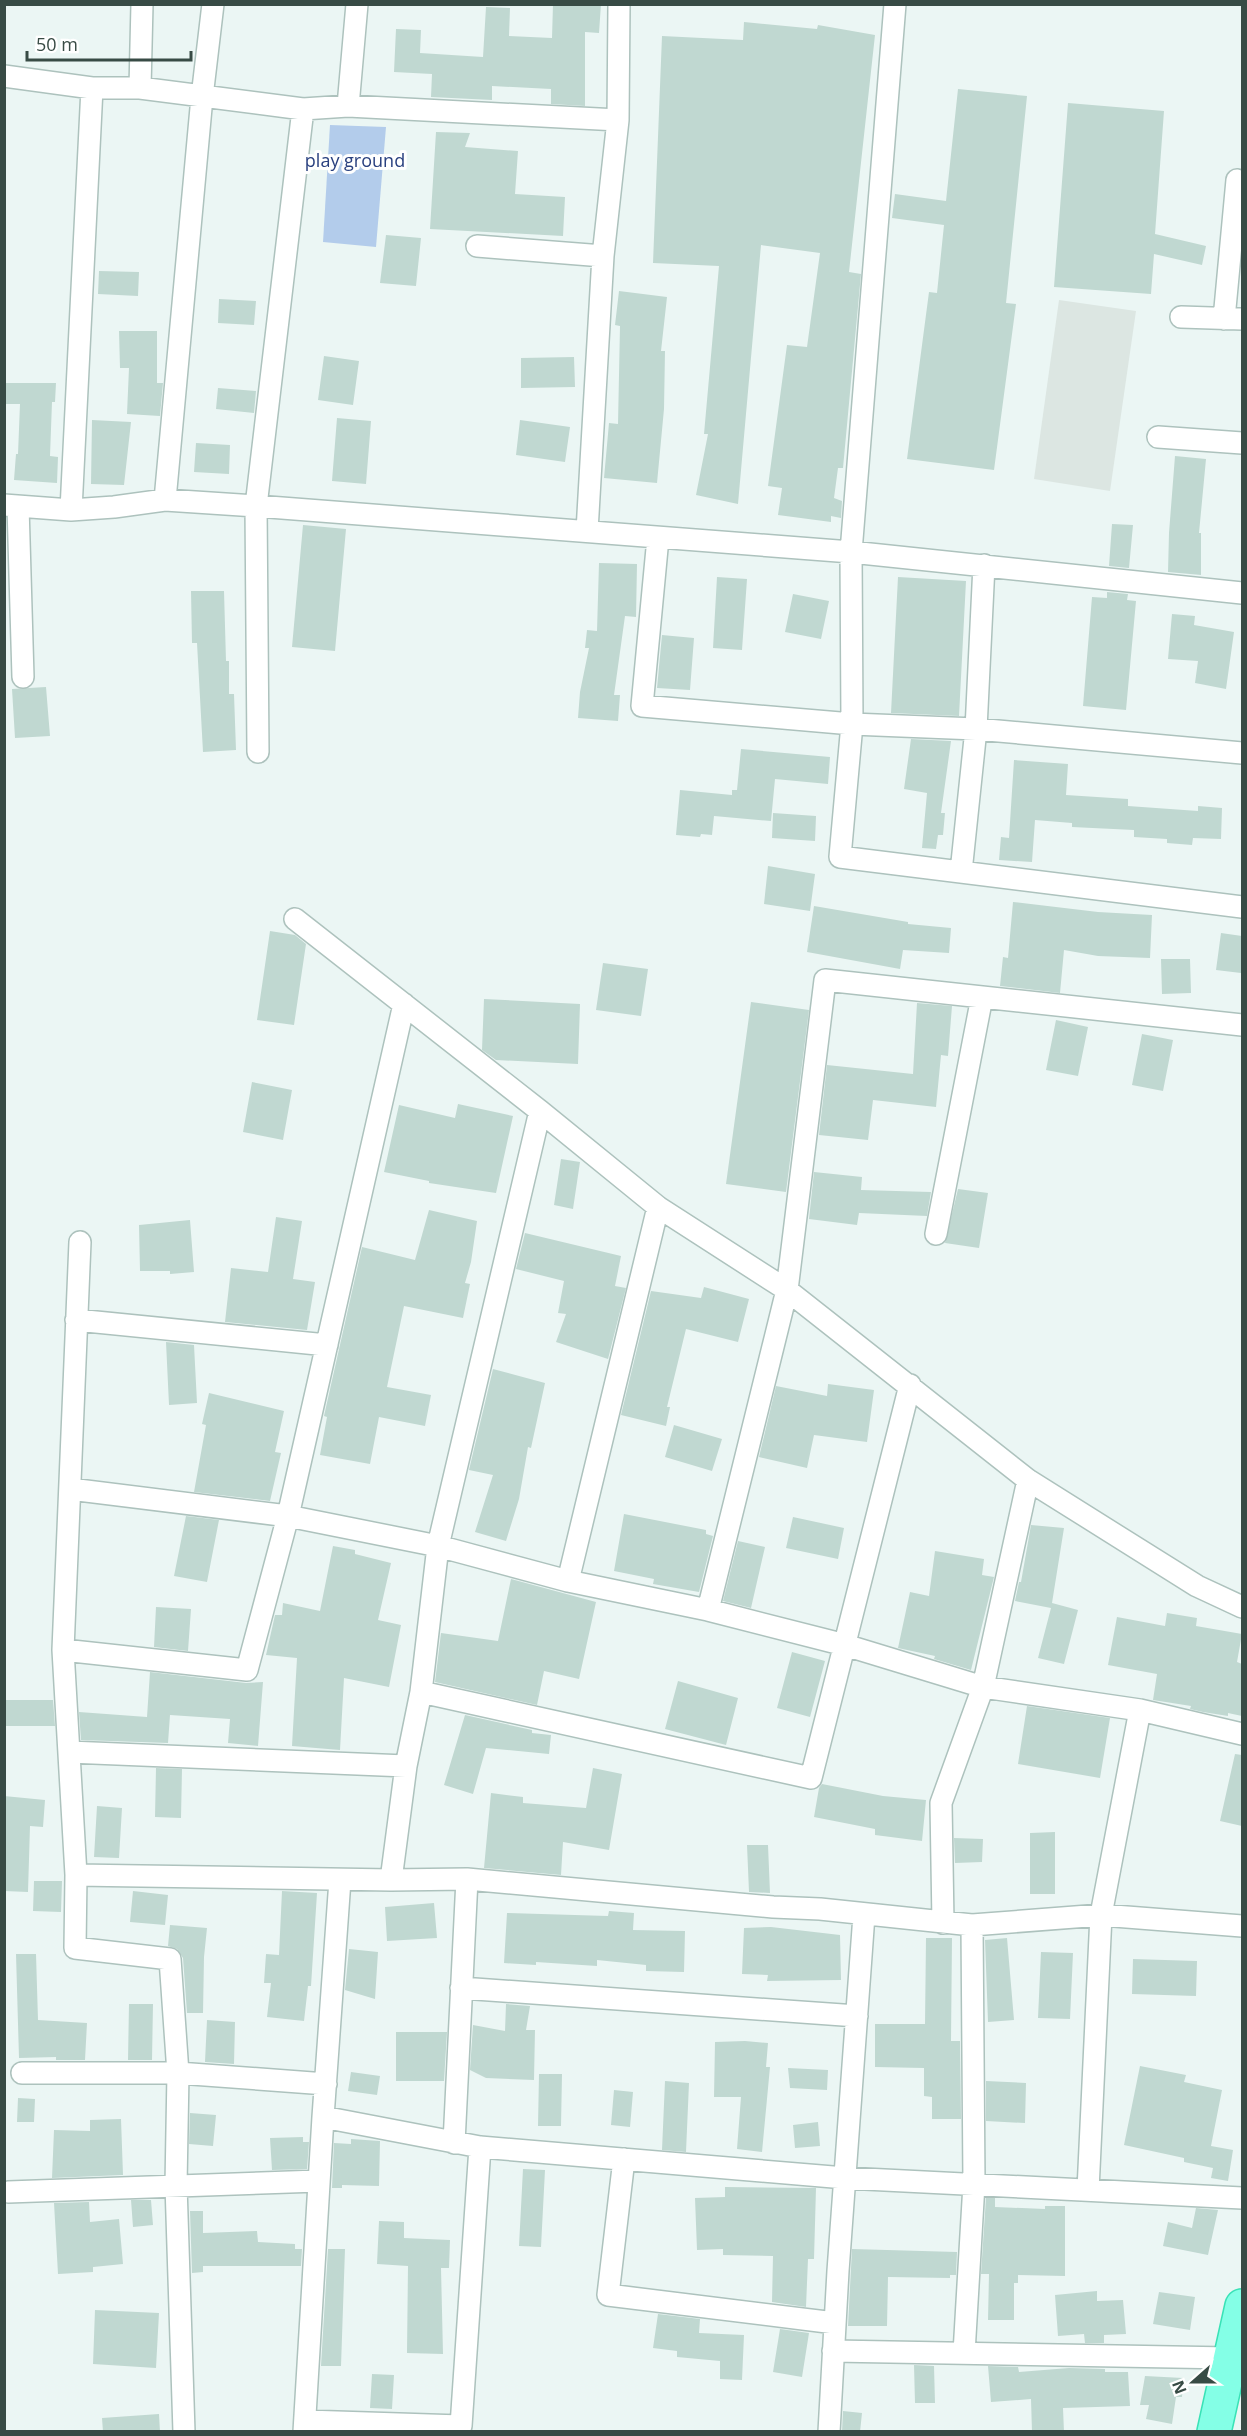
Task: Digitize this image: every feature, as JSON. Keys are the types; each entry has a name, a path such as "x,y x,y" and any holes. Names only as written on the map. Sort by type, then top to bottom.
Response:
{"highway":[{"path":"1214,2432 1242,2306"}],"street":[{"path":"140,88 142,4"},
{"path":"165,500 202,97 213,4"},
{"path":"348,106 357,4"},
{"path":"586,531 603,256 618,120 619,4"},
{"path":"895,4 851,552 852,724 840,857 1242,907"},
{"path":"4,76 92,88 140,88 303,109 348,106 618,120"},
{"path":"71,510 92,88"},
{"path":"258,752 256,506 303,109"},
{"path":"1181,317 1233,319 1237,180"},
{"path":"477,246 603,256"},
{"path":"1158,436 1242,443"},
{"path":"23,677 11,505 71,510 165,500 256,506 851,552 1242,593"},
{"path":"658,538 642,706 852,724 976,729 1242,753"},
{"path":"961,872 976,729 984,565"},
{"path":"295,919 540,1111 658,1207 787,1290 1028,1480 1189,1581 1242,1607"},
{"path":"708,1610 787,1290 825,980 1242,1025"},
{"path":"936,1234 982,997"},
{"path":"63,1650 248,1670 288,1516 404,1004"},
{"path":"391,1880 406,1766 421,1692 438,1546 540,1111"},
{"path":"568,1581 658,1207"},
{"path":"80,1242 63,1650 76,1875 75,1948 170,1959 178,2073 176,2185 184,2432"},
{"path":"76,1320 327,1345"},
{"path":"421,1692 811,1778 910,1385"},
{"path":"943,1923 941,1803 983,1688 1028,1480"},
{"path":"70,1489 288,1516 438,1546 568,1581 708,1610 845,1645 983,1688 1140,1710 1242,1734"},
{"path":"1088,2190 1101,1915 1140,1710"},
{"path":"69,1752 406,1766"},
{"path":"76,1875 340,1880 467,1879 972,1925 1101,1915 1242,1926"},
{"path":"454,2143 467,1879"},
{"path":"340,1880 318,2181 305,2426 461,2426 480,2147"},
{"path":"829,2432 864,1915"},
{"path":"964,2354 974,2184 972,1925"},
{"path":"461,1988 857,2016"},
{"path":"22,2073 178,2073 326,2084"},
{"path":"323,2117 480,2147 845,2178 1242,2198"},
{"path":"624,2158 608,2295 835,2323"},
{"path":"8,2192 318,2181"},
{"path":"833,2351 1230,2358"}],"shaded area":[{"path":"1059,300 1136,311 1110,491 1034,479"}],"green space":[{"name":"play ground","path":"330,125 386,127 376,247 323,242"}],"building":[{"path":"553,4 601,4 599,33 585,32 585,106 551,104 551,89 492,86 492,100 431,97 432,74 394,72 396,29 421,30 420,53 483,57 486,7 510,8 509,36 552,38"},
{"path":"744,22 817,29 818,25 875,35 849,272 861,274 843,468 838,468 834,498 842,501 841,518 831,516 831,522 778,515 782,488 768,486 787,345 807,347 820,253 761,245 738,504 696,495 708,434 704,434 719,266 653,263 662,36 743,40"},
{"path":"958,89 1027,96 1006,303 1016,304 994,470 907,459 929,292 937,293 944,225 892,218 895,194 946,201"},
{"path":"1068,103 1164,111 1155,234 1206,246 1202,265 1154,254 1151,294 1054,287"},
{"path":"436,132 470,133 465,147 518,151 515,194 565,197 563,236 430,229"},
{"path":"386,235 421,238 416,286 380,283"},
{"path":"99,271 139,272 138,296 98,294"},
{"path":"619,291 667,297 661,351 665,351 664,409 657,483 604,478 609,423 618,424 620,326 615,325"},
{"path":"219,299 256,301 254,325 218,323"},
{"path":"119,331 157,331 157,383 163,383 160,416 127,414 129,368 120,368"},
{"path":"324,356 359,361 353,405 318,400"},
{"path":"574,357 575,387 521,388 521,358"},
{"path":"4,383 56,383 55,402 52,402 50,456 58,457 57,483 14,480 16,454 18,454 20,404 4,404"},
{"path":"218,388 256,391 254,413 216,409"},
{"path":"337,418 371,421 366,484 332,481"},
{"path":"92,420 131,422 124,485 91,484"},
{"path":"520,420 570,427 565,462 516,455"},
{"path":"196,443 230,445 229,474 194,472"},
{"path":"1175,456 1206,459 1199,533 1201,533 1201,575 1168,572"},
{"path":"1112,524 1133,525 1129,568 1109,566"},
{"path":"303,525 346,529 335,651 292,647"},
{"path":"599,563 637,564 636,617 625,616 614,695 620,695 618,721 578,718 580,692 589,648 585,648 587,630 597,631"},
{"path":"717,577 747,579 742,650 713,648"},
{"path":"898,577 966,581 959,716 891,713"},
{"path":"191,591 224,591 226,661 229,661 229,694 234,694 236,750 203,752 197,643 192,643"},
{"path":"1107,592 1128,594 1127,600 1136,601 1126,710 1083,706 1092,597 1107,598"},
{"path":"793,594 829,601 821,639 785,632"},
{"path":"1172,614 1195,616 1194,625 1234,632 1226,689 1195,683 1198,661 1168,659"},
{"path":"662,635 694,638 690,690 657,688"},
{"path":"46,687 50,736 15,738 12,689"},
{"path":"911,739 951,741 941,813 945,813 943,835 938,835 936,849 922,848 927,793 904,789"},
{"path":"741,749 830,757 828,784 775,779 771,821 714,816 712,835 701,834 700,837 676,835 680,790 732,795 732,790 737,790"},
{"path":"1014,760 1068,764 1066,795 1128,799 1128,806 1198,811 1198,806 1222,808 1221,839 1193,838 1192,845 1167,843 1167,839 1134,837 1134,830 1072,827 1072,823 1035,820 1032,862 999,860 1001,837 1009,838"},
{"path":"773,813 816,816 815,841 772,838"},
{"path":"768,866 815,874 810,911 764,904"},
{"path":"1013,902 1098,912 1152,915 1150,958 1098,956 1064,950 1060,993 1000,986 1003,957 1008,958"},
{"path":"814,906 908,922 908,924 951,928 949,953 903,950 900,969 807,952"},
{"path":"270,931 295,935 306,944 294,1025 257,1020"},
{"path":"1221,933 1242,936 1241,973 1216,970"},
{"path":"1161,959 1190,959 1191,993 1162,994"},
{"path":"603,963 648,969 641,1016 596,1010"},
{"path":"484,999 580,1004 578,1064 496,1060 482,1050"},
{"path":"751,1002 809,1010 786,1192 726,1184"},
{"path":"917,1003 952,1006 948,1056 941,1055 936,1107 873,1100 868,1140 819,1135 827,1065 913,1074"},
{"path":"1056,1020 1088,1027 1078,1076 1046,1070"},
{"path":"1142,1034 1173,1040 1163,1091 1132,1085"},
{"path":"252,1082 292,1090 283,1140 243,1132"},
{"path":"458,1104 513,1116 496,1193 429,1183 429,1181 384,1172 399,1105 455,1118"},
{"path":"561,1159 580,1162 573,1209 554,1205"},
{"path":"814,1172 862,1177 861,1190 931,1192 927,1216 859,1213 857,1225 809,1219"},
{"path":"958,1189 988,1193 979,1248 945,1243"},
{"path":"429,1210 477,1221 471,1262 465,1283 470,1284 463,1318 404,1306 387,1387 431,1395 425,1426 379,1417 370,1464 320,1455 327,1417 324,1416 362,1247 415,1260"},
{"path":"276,1217 302,1221 293,1279 315,1282 307,1330 225,1322 231,1268 268,1272"},
{"path":"190,1220 194,1272 170,1274 170,1271 140,1271 139,1225"},
{"path":"525,1233 621,1256 615,1286 626,1288 608,1359 556,1342 566,1314 558,1313 564,1281 516,1269"},
{"path":"704,1287 749,1299 738,1342 686,1329 667,1407 670,1407 666,1426 621,1415 651,1291 701,1298"},
{"path":"166,1342 194,1345 197,1403 169,1405"},
{"path":"493,1369 545,1383 531,1448 528,1447 519,1499 506,1541 475,1532 493,1475 469,1470"},
{"path":"828,1384 874,1390 867,1442 814,1435 807,1468 759,1457 776,1386 827,1396"},
{"path":"209,1393 284,1411 275,1452 281,1453 270,1501 194,1492 206,1425 202,1424"},
{"path":"674,1425 722,1439 712,1471 665,1457"},
{"path":"624,1514 706,1530 706,1534 713,1536 699,1592 653,1584 654,1579 614,1571"},
{"path":"186,1516 219,1520 207,1582 174,1576"},
{"path":"793,1517 844,1528 838,1559 786,1548"},
{"path":"1031,1525 1064,1528 1052,1603 1078,1610 1064,1664 1038,1658 1051,1608 1015,1601 1019,1582 1021,1582"},
{"path":"738,1541 765,1547 751,1608 723,1601"},
{"path":"333,1546 355,1550 355,1554 391,1563 378,1620 401,1625 389,1687 344,1678 340,1750 292,1746 297,1658 266,1655 275,1615 282,1615 283,1603 320,1611"},
{"path":"935,1551 984,1559 982,1575 994,1577 971,1670 934,1659 935,1656 898,1648 910,1592 929,1596"},
{"path":"511,1579 596,1602 579,1679 544,1671 537,1705 435,1682 441,1633 498,1641"},
{"path":"156,1607 191,1609 188,1651 154,1647"},
{"path":"1167,1613 1197,1618 1196,1626 1242,1634 1237,1662 1242,1664 1242,1716 1203,1712 1190,1709 1191,1706 1153,1700 1157,1674 1108,1665 1117,1617 1165,1626"},
{"path":"792,1652 825,1661 810,1717 777,1708"},
{"path":"150,1672 246,1683 263,1682 258,1746 228,1743 230,1719 170,1715 168,1743 81,1740 79,1712 147,1717"},
{"path":"678,1681 738,1698 726,1745 665,1729"},
{"path":"4,1700 53,1700 55,1726 4,1726"},
{"path":"1027,1706 1110,1718 1100,1778 1018,1764"},
{"path":"465,1715 532,1730 532,1733 551,1735 549,1754 486,1748 473,1794 444,1785"},
{"path":"1235,1754 1242,1755 1242,1826 1220,1821"},
{"path":"156,1768 182,1769 181,1818 155,1817"},
{"path":"593,1768 622,1774 609,1850 563,1842 561,1875 484,1868 491,1793 523,1797 523,1803 586,1808"},
{"path":"822,1784 883,1796 926,1800 922,1841 875,1835 875,1829 814,1817 819,1788"},
{"path":"4,1796 45,1800 43,1827 30,1826 28,1892 4,1891"},
{"path":"97,1806 122,1808 119,1858 94,1857"},
{"path":"1055,1832 1055,1894 1030,1894 1030,1833"},
{"path":"954,1838 983,1839 982,1862 955,1863"},
{"path":"747,1845 768,1845 770,1893 749,1892"},
{"path":"34,1881 62,1881 61,1912 33,1911"},
{"path":"133,1891 168,1895 165,1925 130,1922"},
{"path":"282,1891 317,1893 311,1986 308,1986 304,2021 267,2017 271,1983 264,1983 266,1954 279,1955"},
{"path":"434,1903 437,1938 387,1941 385,1907"},
{"path":"609,1911 634,1913 633,1930 685,1931 684,1972 646,1971 646,1965 597,1960 597,1966 536,1962 536,1965 504,1963 507,1913 608,1916"},
{"path":"170,1925 207,1928 203,2013 187,2013 183,1958 177,1949 168,1946"},
{"path":"771,1927 840,1935 841,1980 767,1981 768,1975 742,1974 744,1928"},
{"path":"926,1938 952,1938 951,2041 960,2041 961,2119 932,2119 932,2097 924,2096 924,2068 875,2067 875,2024 925,2024"},
{"path":"1007,1938 1014,2020 988,2022 985,1940"},
{"path":"349,1949 378,1952 375,1999 345,1990"},
{"path":"1041,1952 1073,1953 1070,2019 1038,2018"},
{"path":"16,1954 36,1954 38,2020 87,2023 85,2060 56,2060 56,2057 19,2058"},
{"path":"1133,1959 1197,1961 1196,1996 1132,1994"},
{"path":"129,2004 153,2004 152,2060 128,2060"},
{"path":"506,2004 530,2006 526,2030 535,2030 534,2080 486,2078 470,2070 473,2025 505,2031"},
{"path":"207,2020 235,2022 234,2064 205,2062"},
{"path":"396,2032 447,2032 444,2081 396,2081"},
{"path":"715,2042 768,2043 766,2067 770,2067 762,2152 737,2149 741,2097 714,2097"},
{"path":"1140,2066 1186,2075 1184,2082 1222,2090 1211,2146 1233,2150 1228,2181 1211,2178 1213,2168 1184,2162 1184,2158 1124,2145"},
{"path":"788,2068 828,2070 827,2090 790,2088"},
{"path":"351,2072 380,2076 377,2095 348,2091"},
{"path":"539,2074 562,2074 561,2126 538,2126"},
{"path":"665,2081 689,2083 686,2152 662,2150"},
{"path":"986,2081 1026,2083 1025,2123 986,2121"},
{"path":"614,2090 633,2092 630,2127 611,2125"},
{"path":"18,2098 35,2099 34,2122 17,2122"},
{"path":"190,2113 216,2115 213,2146 189,2144"},
{"path":"121,2119 123,2175 52,2178 54,2130 90,2131 90,2120"},
{"path":"818,2122 820,2146 795,2148 793,2125"},
{"path":"303,2137 303,2142 309,2142 307,2169 272,2170 270,2138"},
{"path":"351,2139 380,2141 379,2186 342,2185 342,2188 332,2188 334,2143 351,2144"},
{"path":"523,2169 545,2170 541,2247 519,2246"},
{"path":"725,2187 816,2188 814,2259 808,2259 806,2307 772,2302 773,2256 723,2255 723,2249 697,2250 695,2198 725,2197"},
{"path":"986,2198 995,2198 995,2207 1045,2209 1045,2206 1065,2206 1065,2276 1018,2275 1018,2283 1014,2283 1014,2320 988,2320 989,2274 981,2274"},
{"path":"131,2200 151,2200 153,2225 133,2227"},
{"path":"89,2202 90,2222 119,2219 123,2264 93,2267 93,2272 58,2274 54,2203"},
{"path":"1196,2208 1218,2210 1208,2255 1163,2246 1168,2222 1192,2228"},
{"path":"190,2211 203,2211 203,2233 257,2231 258,2242 295,2244 295,2249 302,2249 301,2266 203,2266 203,2272 192,2273"},
{"path":"379,2221 404,2222 404,2238 450,2240 449,2268 441,2268 443,2354 407,2353 408,2266 377,2264"},
{"path":"328,2249 345,2249 341,2366 321,2366"},
{"path":"852,2249 957,2252 956,2275 950,2275 950,2278 888,2277 887,2326 848,2326"},
{"path":"1097,2291 1097,2301 1123,2300 1126,2334 1104,2335 1104,2343 1085,2343 1084,2334 1058,2336 1055,2295"},
{"path":"1159,2292 1195,2297 1190,2330 1153,2324"},
{"path":"95,2310 159,2313 156,2368 93,2364"},
{"path":"658,2314 700,2319 699,2333 744,2335 742,2380 720,2379 720,2361 677,2357 677,2351 653,2348"},
{"path":"780,2329 809,2333 802,2377 773,2372"},
{"path":"914,2365 934,2366 935,2403 915,2403"},
{"path":"988,2366 1018,2367 1019,2372 1069,2368 1128,2372 1130,2406 1063,2408 1064,2432 1032,2432 1031,2399 991,2402"},
{"path":"372,2374 394,2375 392,2409 370,2408"},
{"path":"1145,2376 1183,2378 1182,2397 1176,2397 1172,2424 1146,2419 1149,2405 1140,2405"},
{"path":"843,2411 862,2413 860,2432 842,2432"},
{"path":"159,2414 160,2432 103,2432 102,2418"}]}
